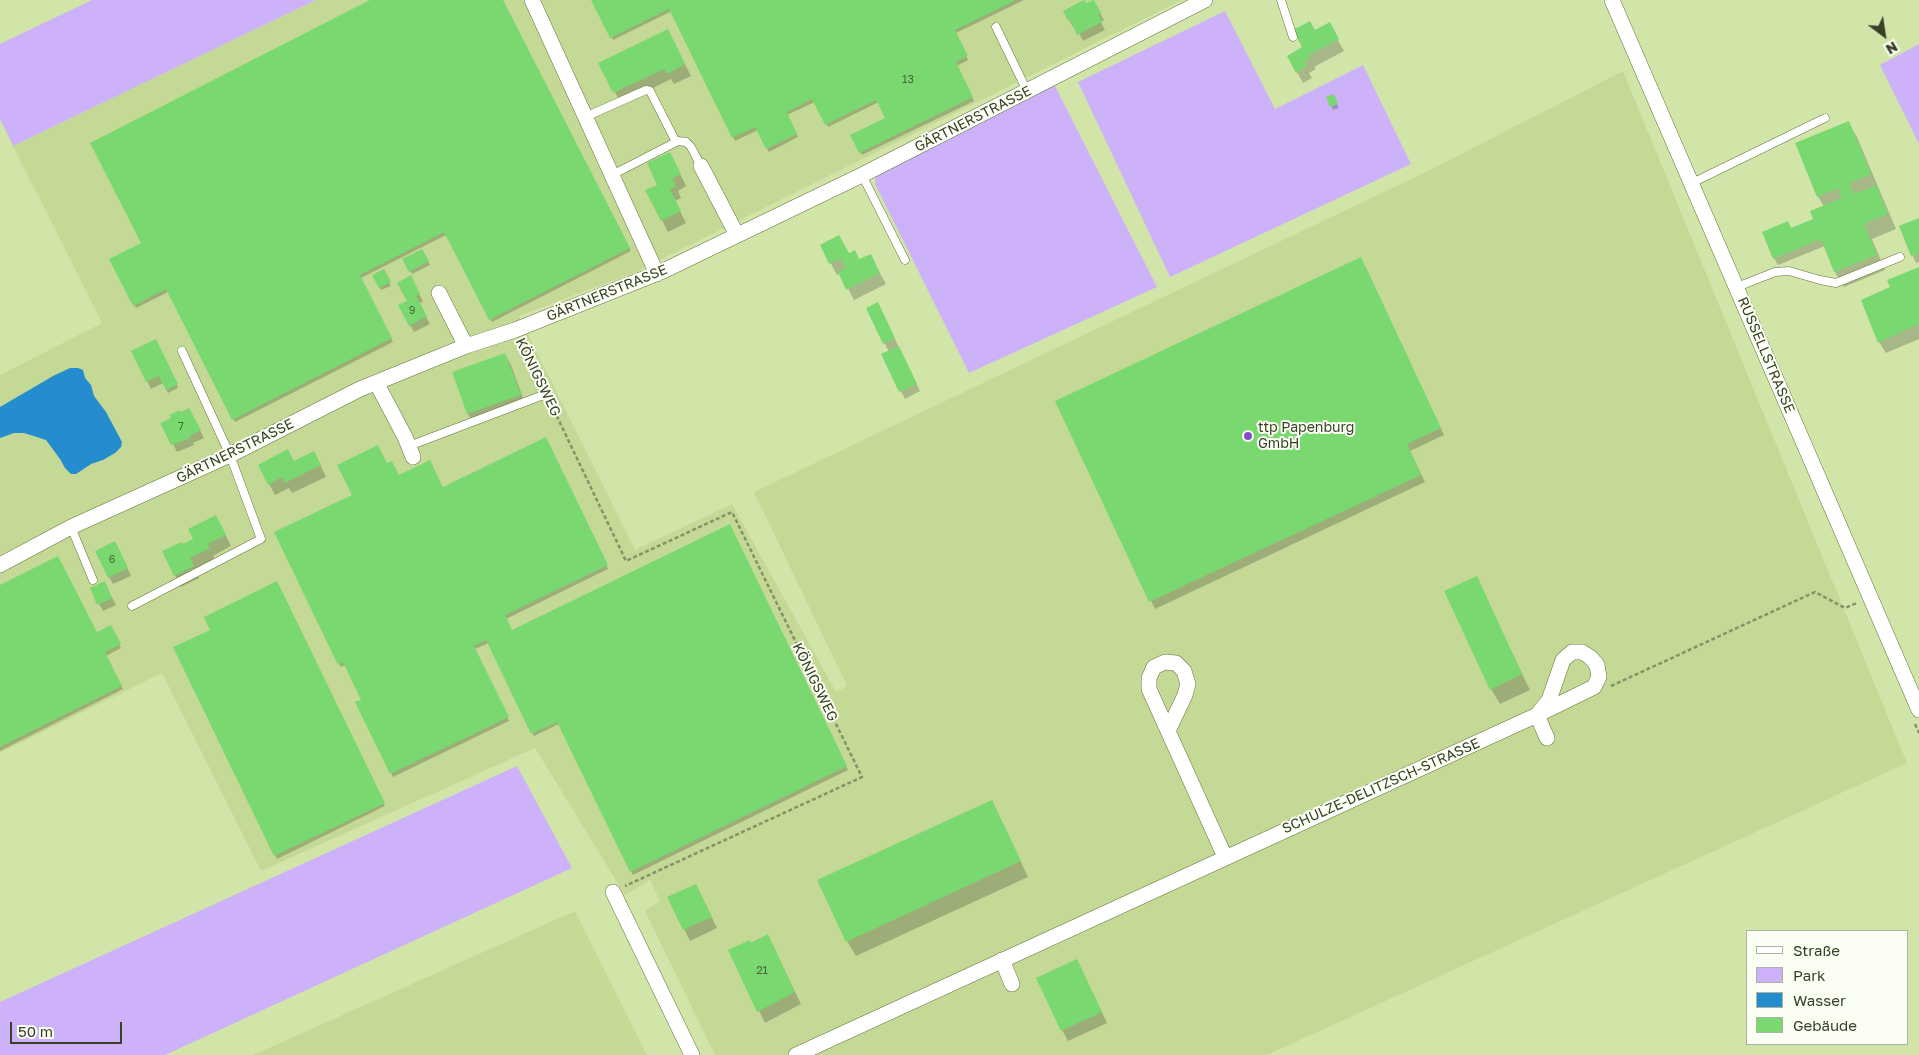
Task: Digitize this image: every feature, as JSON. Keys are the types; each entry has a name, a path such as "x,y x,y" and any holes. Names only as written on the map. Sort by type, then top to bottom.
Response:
{"street":[{"path":"532,0 657,274"},
{"name":"GÄRTNERSTRASSE","path":"0,565 71,527 230,455 360,389 466,346 515,330 657,274 862,175 1205,0"},
{"name":"RUSSELLSTRASSE","path":"1612,0 1919,710"},
{"path":"701,166 738,235"},
{"path":"439,293 466,346"},
{"path":"376,384 411,452"},
{"name":"SCHULZE-DELITZSCH-STRASSE","path":"796,1055 1537,715 1594,687 1599,677 1597,665 1590,657 1582,652 1572,652 1562,660 1549,700 1537,715"},
{"path":"1537,715 1547,738"},
{"path":"1168,731 1225,857"},
{"path":"613,892 692,1055"},
{"path":"1002,960 1012,984"}],"lane":[{"path":"1281,0 1293,37"},
{"path":"996,27 1027,91"},
{"path":"585,116 646,90 650,91 676,142"},
{"path":"1692,183 1825,118"},
{"path":"612,175 676,142 686,142 691,147 701,166"},
{"path":"862,175 904,260"},
{"path":"1737,287 1775,272 1789,271 1836,283 1900,257"},
{"path":"132,606 261,539 230,455 182,351"},
{"path":"411,452 546,394"},
{"path":"71,527 93,580"}],"path":[{"name":"KÖNIGSWEG","path":"515,330 626,561 732,512 862,776 613,892"},
{"path":"1603,689 1816,592 1845,608 1864,600"}],"shaded area":[{"path":"316,0 1182,0 636,272 519,316 635,550 732,504 836,692 847,686 754,492 1430,170 1623,71 1907,763 1267,1055 715,1055 645,911 660,901 650,880 625,895 535,748 261,871 162,673 0,753 0,375 102,323 13,146"},
{"path":"575,911 647,1055 253,1055"}],"green space":[{"path":"92,0 316,0 13,146 0,119 0,44"},
{"path":"1225,11 1275,109 1363,65 1411,164 1170,277 1078,82"},
{"path":"1919,44 1919,144 1880,65"},
{"path":"1054,84 1157,287 969,373 875,184 876,174"},
{"path":"517,766 572,868 165,1055 0,1055 0,1002"}],"water":[{"path":"70,368 83,370 85,378 91,385 94,396 106,412 122,442 121,447 115,453 91,464 76,474 71,474 65,468 46,440 24,433 14,433 0,438 0,407"}],"building":[{"path":"370,0 503,0 630,248 489,320 444,232 360,275 392,338 232,420 166,289 133,306 109,259 141,243 90,143"},
{"path":"591,0 1016,0 955,30 968,56 956,62 973,97 859,153 850,135 885,118 876,100 825,125 812,99 787,112 797,134 766,149 755,127 732,138 669,9 610,38"},
{"path":"1084,0 1086,3 1094,0 1101,13 1098,14 1102,22 1077,35 1070,19 1068,21 1063,11"},
{"path":"1310,21 1315,30 1330,22 1339,39 1309,55 1310,58 1304,61 1307,66 1296,73 1287,56 1302,47 1293,30"},
{"path":"668,29 685,64 667,74 664,69 613,93 598,63"},
{"path":"1334,94 1338,104 1330,107 1326,97"},
{"path":"1849,121 1871,174 1849,183 1854,194 1876,185 1888,214 1864,224 1877,255 1834,272 1821,239 1773,259 1762,232 1788,221 1791,228 1813,219 1810,211 1842,198 1838,188 1817,197 1795,143"},
{"path":"670,152 681,174 672,179 676,186 670,189 681,211 661,221 645,190 657,185 647,163"},
{"path":"1919,218 1919,253 1911,256 1899,226"},
{"path":"839,235 849,253 855,250 859,259 871,254 880,273 846,290 838,272 846,268 841,258 829,264 820,245"},
{"path":"422,249 429,261 409,272 402,259"},
{"name":"ttp Papenburg GmbH","path":"1361,257 1441,428 1407,444 1421,475 1149,602 1055,401"},
{"path":"1919,267 1919,324 1878,343 1861,300 1890,287 1887,280"},
{"path":"384,269 391,282 379,288 372,275"},
{"path":"411,275 420,294 416,296 427,316 409,326 398,305 407,301 397,283"},
{"path":"878,302 895,338 883,344 866,308"},
{"path":"156,339 178,384 166,390 159,376 146,382 131,351"},
{"path":"899,346 917,384 899,392 881,354"},
{"path":"505,353 521,395 467,414 452,372"},
{"path":"189,408 201,430 190,436 191,438 171,445 160,423 171,418 169,415"},
{"path":"546,437 608,565 505,615 512,630 730,524 847,766 630,872 557,722 531,734 486,640 474,646 509,717 390,774 355,702 361,700 343,662 338,665 274,532 352,495 337,465 378,445 387,463 392,461 399,475 430,460 443,487"},
{"path":"288,449 294,461 314,451 321,465 285,483 282,477 268,485 258,465"},
{"path":"216,515 226,535 208,544 210,548 190,558 194,566 174,576 162,551 193,539 188,529"},
{"path":"115,541 128,568 108,578 95,551"},
{"path":"58,556 97,632 111,625 121,644 105,652 122,686 0,747 0,585"},
{"path":"1477,576 1522,674 1490,690 1444,591"},
{"path":"105,581 112,598 97,605 90,588"},
{"path":"277,581 385,803 274,856 173,647 210,630 204,617"},
{"path":"992,800 1021,861 846,942 817,880"},
{"path":"696,884 712,917 683,930 667,897"},
{"path":"768,934 795,992 757,1012 728,950 750,940 751,943"},
{"path":"1077,959 1102,1012 1061,1031 1036,978"}],"place":[{"name":"ttp Papenburg GmbH","path":"1248,436"}]}
